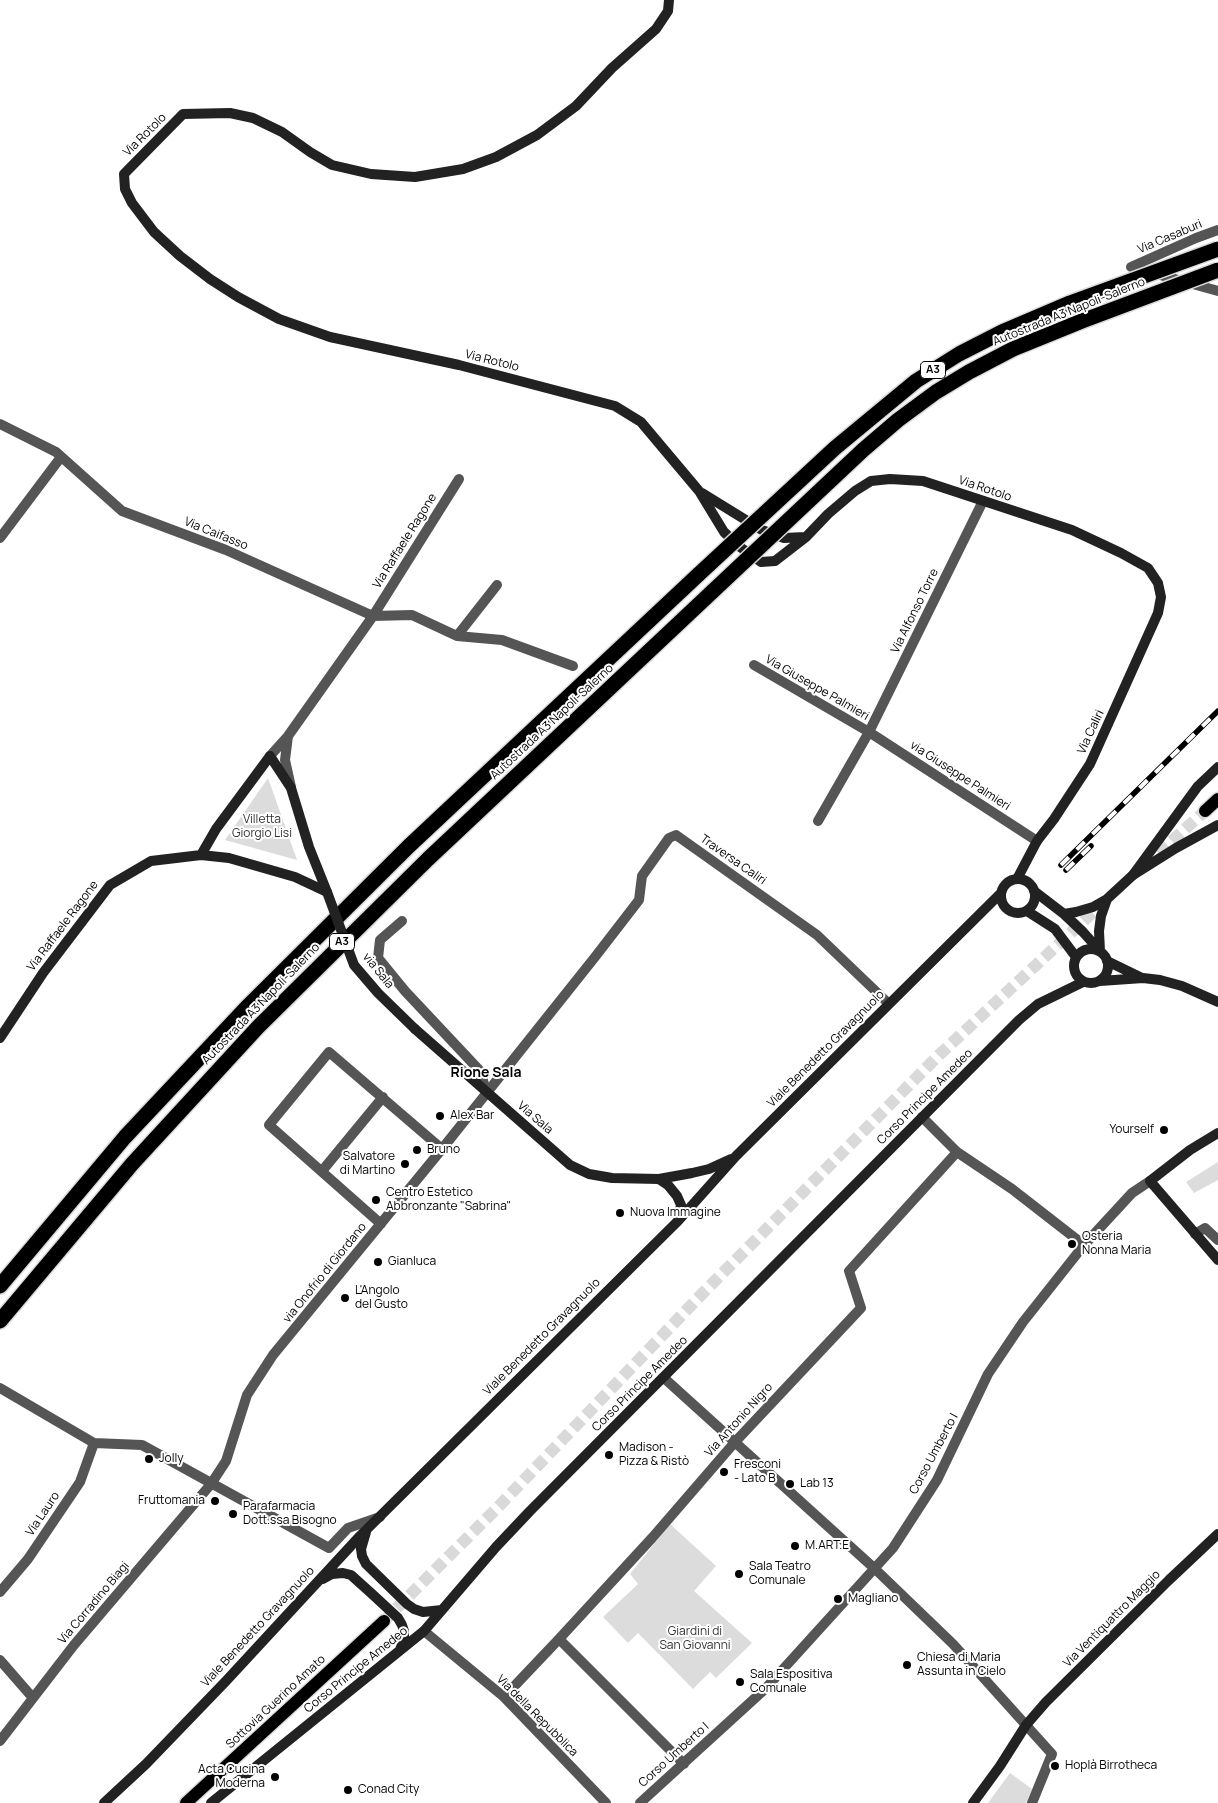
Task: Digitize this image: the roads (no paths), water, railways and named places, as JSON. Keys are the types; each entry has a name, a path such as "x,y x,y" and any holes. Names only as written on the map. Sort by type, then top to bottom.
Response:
{"highway":[{"name":"Autostrada A3 Napoli-Salerno","path":"0,1286 125,1137 249,1005 409,846 835,448 881,408 930,372 959,354 1002,332 1070,303 1218,249"},
{"name":"Autostrada A3 Napoli-Salerno","path":"0,1320 132,1164 258,1027 428,859 862,450 936,392 1013,349 1218,270"}],"main road":[{"path":"1205,811 1218,799"},
{"name":"Sottovia Guerino Amato","path":"186,1803 384,1621"}],"street":[{"name":"Via Rotolo","path":"669,0 668,11 656,29 612,68 576,106 537,134 496,157 463,169 415,177 371,174 332,165 282,132 253,118 230,114 183,114 124,174 125,188 132,204 154,232 180,256 238,297 279,319 330,338 459,365 615,406 641,422 699,491 724,532 740,547 761,562 775,561 806,536 855,490 871,481 890,479 923,481 1072,530 1148,568 1158,584"},
{"name":"Via Casaburi","path":"1218,230 1131,267 1218,292"},
{"name":"Via Caifasso","path":"0,424 56,452 122,511 226,550 373,616"},
{"path":"0,538 61,457"},
{"name":"Via Raffaele Ragone","path":"201,855 216,829 270,756 288,736 373,616 458,479"},
{"name":"Via Rotolo","path":"699,491 762,530 784,538 806,536"},
{"name":"Via Alfonso Torre","path":"869,732 983,501"},
{"name":"Via Caliri","path":"1001,893 1006,883 1017,879 1037,841 1054,819 1090,764 1158,613 1161,597 1158,584"},
{"path":"457,636 497,585"},
{"path":"373,616 412,615 457,636 502,640 572,666"},
{"name":"Via Giuseppe Palmieri","path":"754,665 869,732"},
{"path":"818,821 869,732"},
{"name":"via Giuseppe Palmieri","path":"869,732 1037,841"},
{"path":"288,736 285,760 291,788 327,892"},
{"path":"270,756 291,788"},
{"path":"1133,875 1198,786 1218,767"},
{"path":"1064,914 1093,907 1107,899 1133,875 1218,824"},
{"name":"Traversa Caliri","path":"595,957 638,900 642,876 669,838 676,835 817,935 888,1003"},
{"name":"Via Raffaele Ragone","path":"0,1038 43,973 110,885 151,861 201,855 229,858 286,874 327,892"},
{"path":"1001,893 1002,904 1010,912 1016,914 1027,911 1034,902 1034,891 1027,882 1017,879"},
{"name":"Corso Principe Amedeo","path":"1034,891 1064,914 1083,932 1107,961 1143,978"},
{"name":"via Sala","path":"327,892 354,965 378,994 415,1028"},
{"name":"Viale Benedetto Gravagnuolo","path":"104,1803 146,1764 368,1529 678,1221 736,1156 888,1003 1001,893"},
{"path":"1083,982 1078,978 1074,968 1076,958 1084,950 1100,952 1099,931 1101,916 1107,899"},
{"path":"1027,911 1055,929 1076,958"},
{"path":"402,921 380,940 378,958 405,991 481,1072 486,1092"},
{"name":"via Onofrio di Giordano","path":"211,1484 226,1461 247,1396 273,1355 442,1149 595,957"},
{"path":"1100,981 1107,972 1107,961"},
{"name":"Corso Principe Amedeo","path":"211,1803 424,1631 530,1511 1019,1020 1038,1004 1083,982 1089,984 1100,981 1143,978 1182,986 1218,1002"},
{"name":"Via Sala","path":"415,1028 570,1165 589,1174 612,1178 659,1178 709,1169 736,1156"},
{"path":"381,1224 269,1125 329,1052 442,1149"},
{"path":"322,1171 383,1097"},
{"path":"922,1117 957,1152 1012,1189 1084,1246"},
{"name":"Corso Umberto I","path":"640,1803 765,1689 893,1548 937,1480 988,1374 1023,1322 1084,1246 1132,1193 1190,1150 1218,1133"},
{"name":"Via Antonio Nigro","path":"504,1697 652,1538 735,1442 861,1308 850,1271 957,1152"},
{"path":"659,1178 677,1196 681,1205 678,1221"},
{"path":"1150,1181 1218,1260"},
{"path":"1194,1234 1205,1228 1218,1240"},
{"path":"664,1378 874,1568 953,1644 1052,1754 1032,1803"},
{"path":"0,1388 94,1443 142,1445 329,1548 348,1528 380,1517"},
{"name":"Via Lauro","path":"0,1592 28,1558 80,1482 94,1443"},
{"name":"Via Corradino Biagi","path":"0,1741 74,1645 211,1484"},
{"path":"368,1529 361,1549 366,1564 414,1610 423,1612 442,1610"},
{"name":"Via Ventiquattro Maggio","path":"973,1803 1000,1766 1026,1724 1046,1702 1218,1534"},
{"path":"318,1582 332,1574 343,1572 352,1574 398,1618 404,1631 400,1651"},
{"name":"Via della Repubblica","path":"424,1631 504,1697 606,1803"},
{"path":"559,1639 684,1764"},
{"path":"0,1660 33,1698"}],"tunnel":[{"path":"1145,865 1205,811"},
{"path":"384,1621 499,1506 701,1295 939,1055 1104,902"}],"railway":[{"path":"1061,865 1218,711"},
{"path":"1066,870 1091,846"}],"place":[{"name":"Alex Bar","path":"440,1116"},
{"name":"Yourself","path":"1164,1130"},
{"name":"Bruno","path":"417,1150"},
{"name":"Salvatore di Martino","path":"405,1164"},
{"name":"Centro Estetico Abbronzante \"Sabrina\"","path":"376,1200"},
{"name":"Nuova Immagine","path":"620,1213"},
{"name":"Osteria Nonna Maria","path":"1072,1244"},
{"name":"Gianluca","path":"378,1262"},
{"name":"L'Angolo del Gusto","path":"345,1298"},
{"name":"Madison - Pizza & Ristò","path":"609,1455"},
{"name":"Jolly","path":"149,1459"},
{"name":"Fresconi - Lato B","path":"724,1472"},
{"name":"Lab 13","path":"790,1484"},
{"name":"Fruttomania","path":"215,1501"},
{"name":"Parafarmacia Dott.ssa Bisogno","path":"233,1514"},
{"name":"M.ART.E","path":"795,1546"},
{"name":"Sala Teatro Comunale","path":"739,1574"},
{"name":"Magliano","path":"838,1599"},
{"name":"Chiesa di Maria Assunta in Cielo","path":"907,1665"},
{"name":"Sala Espositiva Comunale","path":"740,1682"},
{"name":"Hoplà Birrotheca","path":"1055,1766"},
{"name":"Acta Cucina Moderna","path":"275,1777"},
{"name":"Conad City","path":"348,1790"}],"district":[{"name":"Rione Sala","path":"486,1073"}],"park label":[{"name":"Villetta Giorgio Lisi","path":"262,827"},
{"name":"Giardini di San Giovanni","path":"695,1639"}]}
